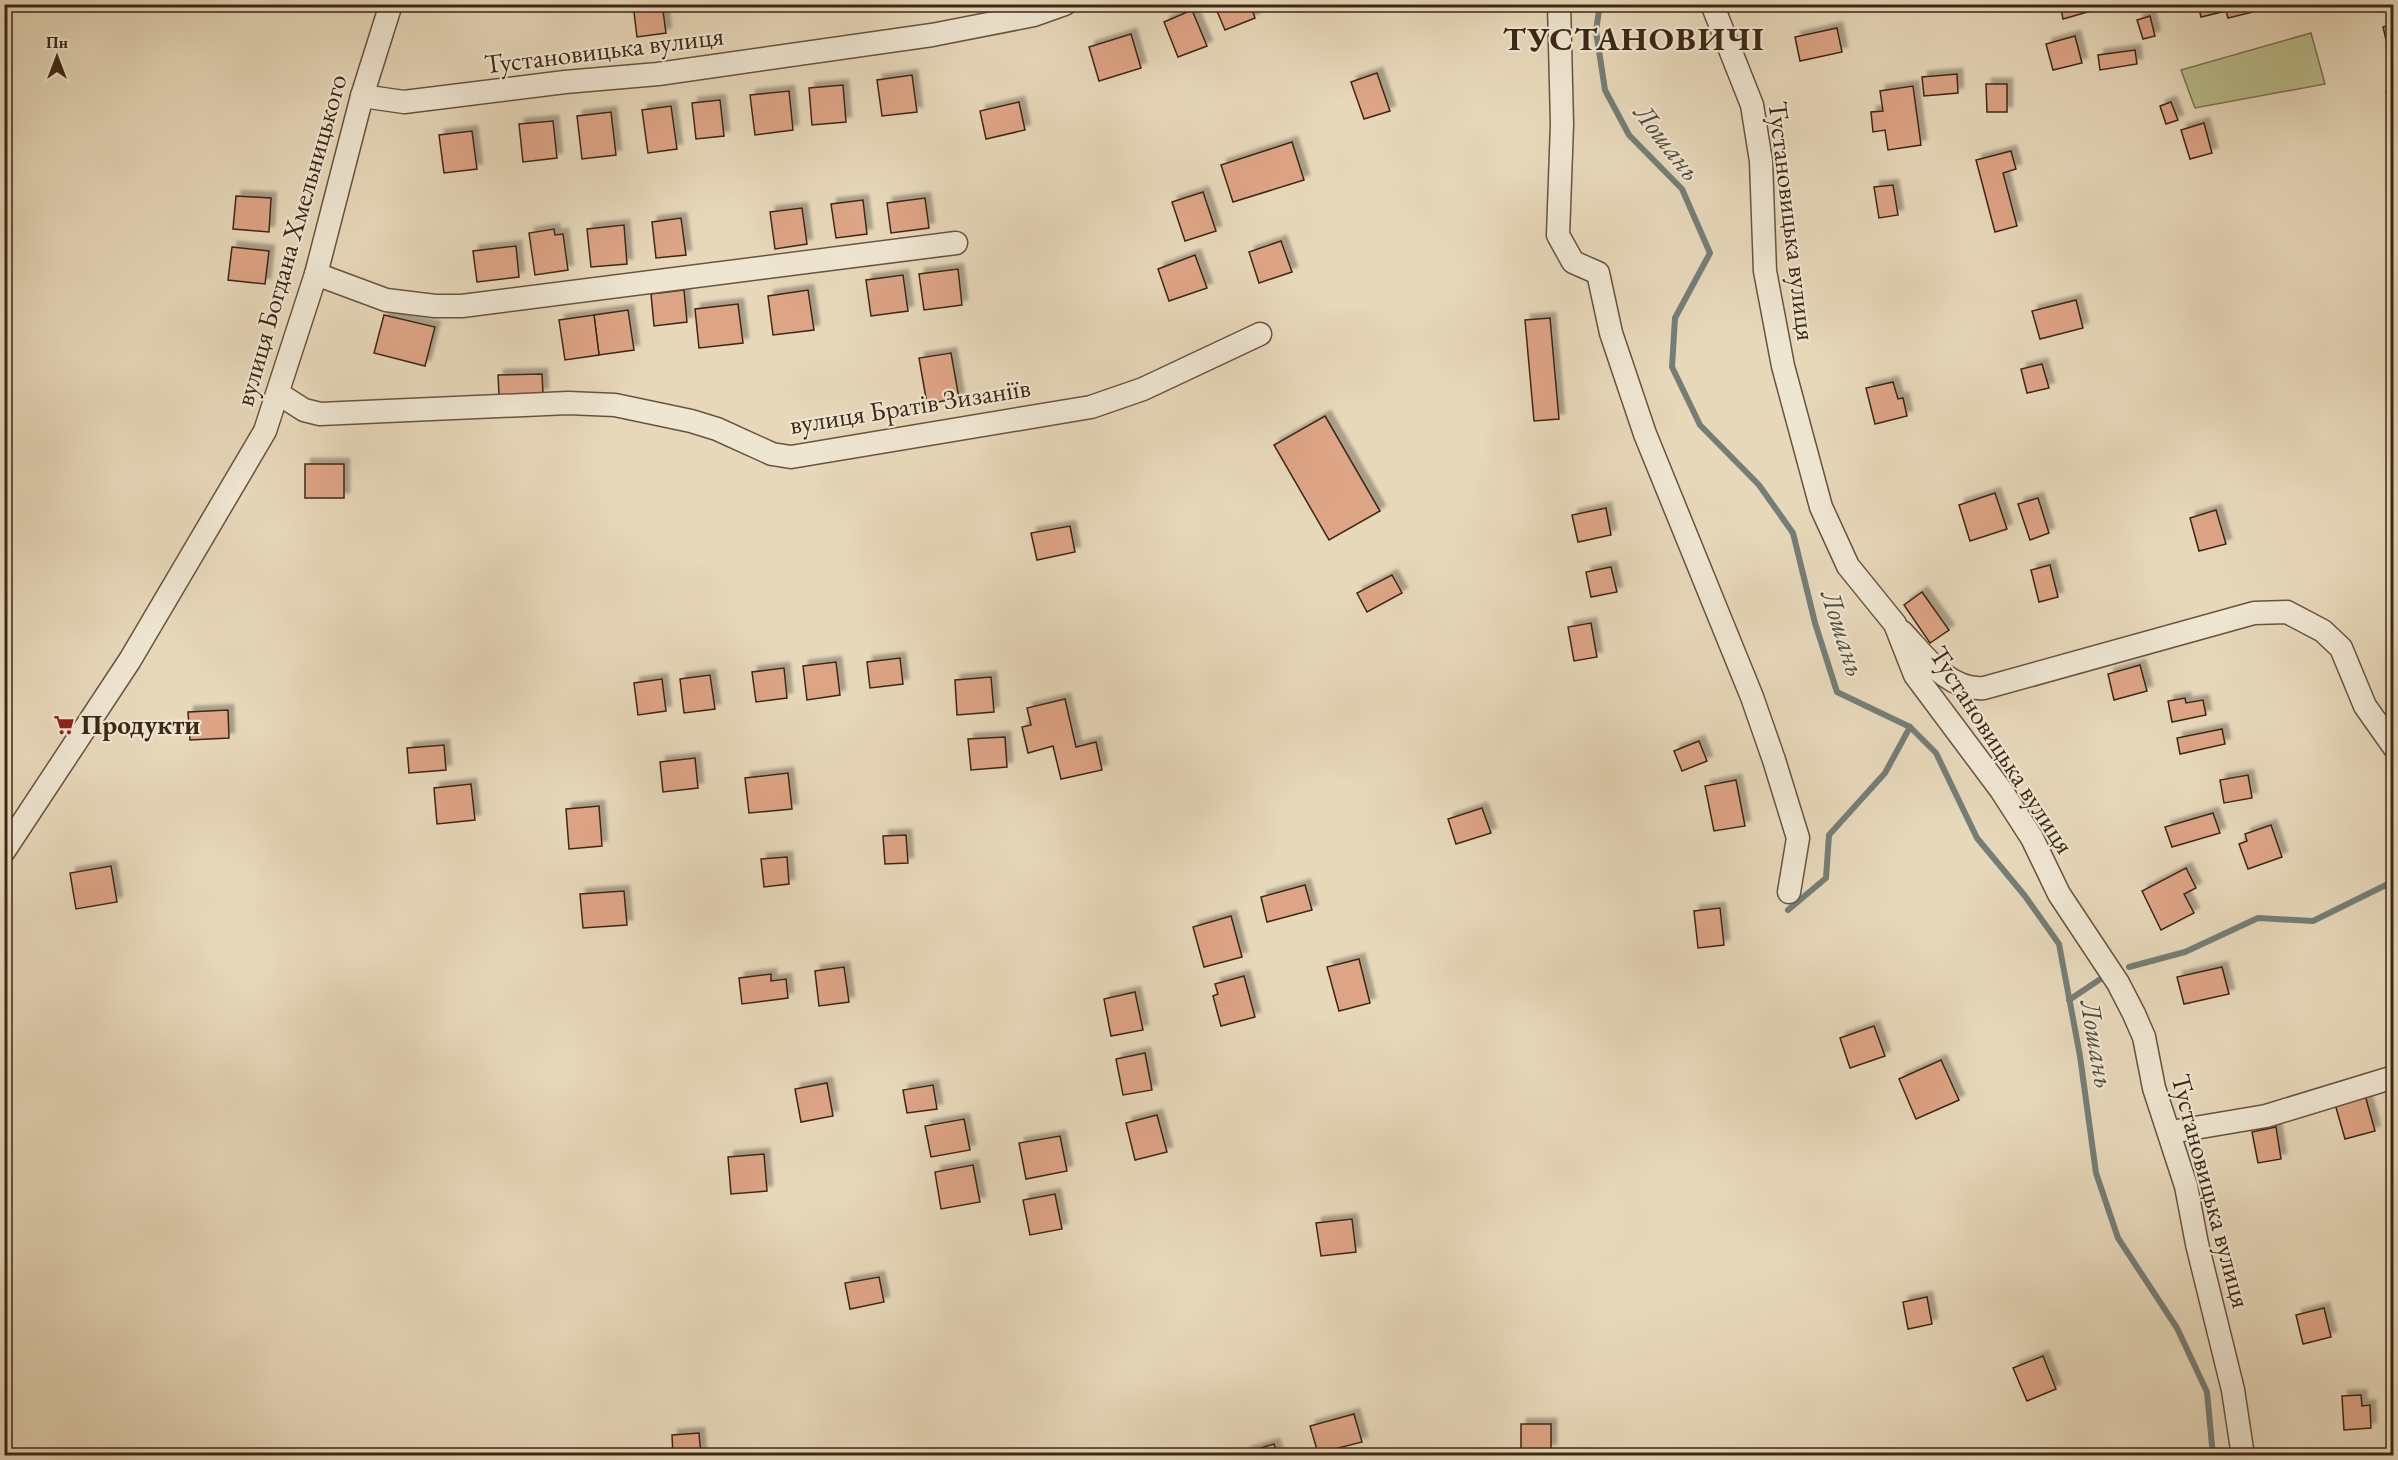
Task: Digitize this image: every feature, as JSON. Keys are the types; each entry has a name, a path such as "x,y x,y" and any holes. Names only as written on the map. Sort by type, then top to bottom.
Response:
{"street":[{"name":"вулиця Богдана Хмельницького","path":"4,851 130,660 265,431 279,394 316,274 362,96 391,4"},
{"name":"Тустановицька вулиця","path":"362,96 405,102 565,82 658,74 932,36 1034,15 1065,4"},
{"path":"1559,4 1562,124 1558,235 1573,262 1598,273 1611,333 1645,434 1752,697 1798,838 1789,892"},
{"name":"Тустановицька вулиця","path":"1712,4 1752,105 1761,161 1765,271 1783,366 1821,507 1848,566 1895,624 1915,675 2001,790 2032,838 2059,894 2118,983 2144,1037 2154,1088 2171,1132 2186,1186 2197,1244 2233,1390 2243,1455"},
{"path":"316,274 386,300 435,306 462,306 956,243"},
{"name":"вулиця Братів Зизаніїв","path":"279,394 304,410 320,414 568,403 615,405 691,421 717,429 772,454 791,457 1091,407 1143,389 1260,334"},
{"path":"1895,624 1941,673 1957,684 1972,689 1984,688 2254,613 2287,612 2323,631 2341,648 2365,706 2394,747"},
{"path":"2171,1132 2266,1116 2394,1077"}],"green space":[{"path":"2311,33 2325,84 2195,108 2181,70"}],"building":[{"path":"633,4 662,4 666,33 637,37"},
{"path":"1214,4 1250,4 1255,18 1225,30"},
{"path":"1822,4 1854,4 1854,5 1823,11"},
{"path":"2060,4 2096,4 2098,9 2063,19"},
{"path":"2198,4 2251,4 2253,12 2228,18 2226,11 2201,17"},
{"path":"1192,10 1207,46 1178,57 1164,22"},
{"path":"2150,16 2155,36 2143,39 2137,20"},
{"path":"2394,24 2394,64 2392,64 2383,27"},
{"path":"1837,28 1842,52 1800,61 1795,37"},
{"path":"1131,34 1141,68 1099,81 1089,47"},
{"path":"2075,36 2082,63 2053,70 2046,44"},
{"path":"2135,50 2137,64 2100,70 2098,55"},
{"path":"1377,73 1390,111 1364,119 1351,82"},
{"path":"1957,74 1958,93 1924,96 1922,77"},
{"path":"912,75 917,112 882,116 877,80"},
{"path":"1986,84 2007,84 2007,112 1987,112"},
{"path":"843,85 846,122 812,125 809,88"},
{"path":"1913,86 1921,145 1888,150 1885,130 1873,132 1871,112 1883,111 1880,91"},
{"path":"2394,90 2394,119 2386,92"},
{"path":"789,91 793,130 755,135 750,95"},
{"path":"720,100 724,136 696,139 692,103"},
{"path":"1019,102 1025,130 986,139 980,111"},
{"path":"2171,102 2178,120 2166,124 2160,106"},
{"path":"671,106 677,149 648,153 642,110"},
{"path":"611,112 616,155 582,159 577,116"},
{"path":"553,121 557,158 523,162 519,124"},
{"path":"2204,123 2212,153 2190,159 2181,130"},
{"path":"472,131 477,169 444,173 439,135"},
{"path":"1292,142 1304,180 1233,202 1221,165"},
{"path":"2011,151 2016,169 2003,173 2017,226 1995,232 1976,160"},
{"path":"1893,185 1898,215 1879,218 1874,187"},
{"path":"1203,192 1216,231 1185,241 1172,202"},
{"path":"236,196 271,198 269,232 233,229"},
{"path":"925,198 929,228 891,233 887,203"},
{"path":"863,200 867,234 836,238 831,204"},
{"path":"802,208 807,244 775,249 770,212"},
{"path":"681,218 686,255 656,258 652,222"},
{"path":"624,225 627,264 591,267 587,229"},
{"path":"554,229 555,235 563,234 568,270 535,275 529,233"},
{"path":"1281,241 1292,272 1259,283 1249,252"},
{"path":"516,246 519,277 477,282 473,251"},
{"path":"232,247 269,251 265,284 228,280"},
{"path":"1195,255 1207,288 1169,301 1158,269"},
{"path":"958,269 962,305 924,310 919,274"},
{"path":"903,275 908,311 871,316 866,280"},
{"path":"684,290 687,322 654,326 651,294"},
{"path":"808,290 814,330 773,335 768,296"},
{"path":"2076,300 2083,328 2040,339 2032,311"},
{"path":"738,304 743,343 699,348 695,309"},
{"path":"628,310 634,350 599,355 594,315"},
{"path":"384,315 435,327 425,366 374,353"},
{"path":"594,315 599,355 565,360 559,320"},
{"path":"1550,318 1559,419 1534,421 1525,320"},
{"path":"951,353 959,398 927,404 919,358"},
{"path":"2042,364 2049,388 2027,393 2021,369"},
{"path":"542,374 543,394 499,395 498,375"},
{"path":"1893,382 1898,399 1903,398 1907,416 1875,424 1866,388"},
{"path":"1325,416 1380,511 1329,540 1274,445"},
{"path":"305,464 344,464 344,498 305,498"},
{"path":"1995,493 2007,529 1970,541 1959,505"},
{"path":"2038,498 2049,533 2030,540 2018,504"},
{"path":"1606,508 1611,535 1578,542 1572,515"},
{"path":"2216,510 2226,544 2199,551 2190,518"},
{"path":"1070,526 1075,552 1037,560 1031,533"},
{"path":"2050,565 2058,597 2039,602 2031,570"},
{"path":"1611,567 1617,592 1591,597 1586,572"},
{"path":"1392,575 1402,593 1367,612 1357,593"},
{"path":"1922,592 1949,630 1930,643 1904,605"},
{"path":"1591,623 1597,657 1574,661 1568,627"},
{"path":"900,658 903,684 870,688 867,662"},
{"path":"836,662 840,695 807,700 803,666"},
{"path":"2140,665 2147,691 2114,700 2108,674"},
{"path":"784,668 787,698 756,702 752,672"},
{"path":"710,675 715,709 684,713 680,679"},
{"path":"991,677 994,712 957,715 955,680"},
{"path":"662,679 666,711 638,715 634,683"},
{"path":"2185,698 2186,703 2203,700 2206,715 2172,722 2168,701"},
{"path":"1065,699 1076,747 1096,742 1102,770 1061,779 1053,746 1028,753 1022,727 1031,725 1027,708"},
{"path":"228,710 229,738 190,740 188,712"},
{"path":"2222,729 2225,744 2180,754 2177,738"},
{"path":"1005,737 1007,767 971,770 968,739"},
{"path":"1699,741 1707,761 1682,771 1674,751"},
{"path":"444,745 446,770 409,773 407,748"},
{"path":"695,758 698,788 663,792 660,762"},
{"path":"788,773 792,809 749,813 745,778"},
{"path":"2248,775 2252,798 2224,803 2220,780"},
{"path":"1736,780 1745,826 1714,831 1705,786"},
{"path":"471,784 475,820 437,824 434,788"},
{"path":"599,806 602,846 569,849 566,809"},
{"path":"1482,808 1491,833 1456,844 1448,819"},
{"path":"2213,813 2220,833 2172,847 2165,827"},
{"path":"2271,825 2282,857 2248,869 2239,844 2247,841 2245,834"},
{"path":"906,835 908,863 885,864 883,836"},
{"path":"787,857 789,884 764,887 761,859"},
{"path":"111,866 117,902 76,909 70,873"},
{"path":"2186,868 2196,888 2184,894 2194,913 2161,930 2142,891"},
{"path":"1305,885 1312,910 1267,922 1261,897"},
{"path":"624,891 627,925 583,928 580,894"},
{"path":"1720,908 1724,945 1698,948 1694,911"},
{"path":"1231,916 1242,957 1204,967 1193,927"},
{"path":"1359,959 1370,1003 1339,1011 1327,967"},
{"path":"844,967 849,1002 819,1006 815,971"},
{"path":"2222,967 2229,994 2184,1004 2177,977"},
{"path":"771,974 771,981 786,979 788,998 742,1004 739,978"},
{"path":"1244,976 1255,1017 1221,1026 1213,996 1218,994 1215,984"},
{"path":"1135,992 1143,1030 1111,1036 1104,999"},
{"path":"1874,1026 1885,1056 1850,1068 1840,1038"},
{"path":"1145,1053 1152,1090 1123,1095 1116,1059"},
{"path":"1941,1060 1959,1100 1916,1119 1899,1079"},
{"path":"827,1083 833,1116 801,1122 795,1089"},
{"path":"933,1085 937,1109 907,1113 903,1090"},
{"path":"2365,1095 2375,1131 2345,1139 2335,1104"},
{"path":"1157,1115 1167,1152 1135,1160 1126,1123"},
{"path":"964,1119 970,1150 931,1157 925,1126"},
{"path":"2276,1127 2281,1159 2258,1163 2252,1132"},
{"path":"1060,1136 1067,1171 1026,1179 1019,1143"},
{"path":"764,1154 767,1191 731,1194 728,1157"},
{"path":"973,1165 980,1202 941,1209 935,1172"},
{"path":"1055,1194 1062,1229 1030,1235 1023,1200"},
{"path":"1352,1219 1356,1252 1321,1256 1316,1223"},
{"path":"879,1277 884,1302 850,1309 845,1283"},
{"path":"1927,1297 1932,1324 1908,1329 1903,1302"},
{"path":"2324,1308 2331,1337 2303,1344 2296,1315"},
{"path":"2043,1356 2056,1389 2027,1401 2013,1368"},
{"path":"2361,1395 2362,1406 2370,1405 2371,1428 2344,1430 2342,1396"},
{"path":"1354,1414 1362,1442 1318,1453 1310,1426"},
{"path":"1521,1424 1551,1424 1551,1450 1521,1450"},
{"path":"699,1433 701,1456 673,1456 672,1435"},
{"path":"1274,1444 1278,1456 1245,1456 1244,1453"}],"waterway":[{"name":"Лошань","path":"1600,4 1596,31 1605,90 1629,135 1682,189 1710,253 1675,318 1672,367 1700,425 1759,485 1793,533 1815,623 1837,692 1910,727 1936,753 1977,838 2025,896 2059,944 2080,1056 2096,1173 2118,1238 2177,1328 2207,1392 2213,1456"},
{"path":"1788,910 1826,878 1829,835 1885,773 1910,727"},
{"path":"2129,967 2185,952 2258,918 2313,921 2394,881"},
{"path":"2069,1000 2102,978"}],"place":[{"name":"Продукти","path":"64,725"}],"district":[{"name":"ТУСТАНОВИЧІ","path":"1634,38"}]}
